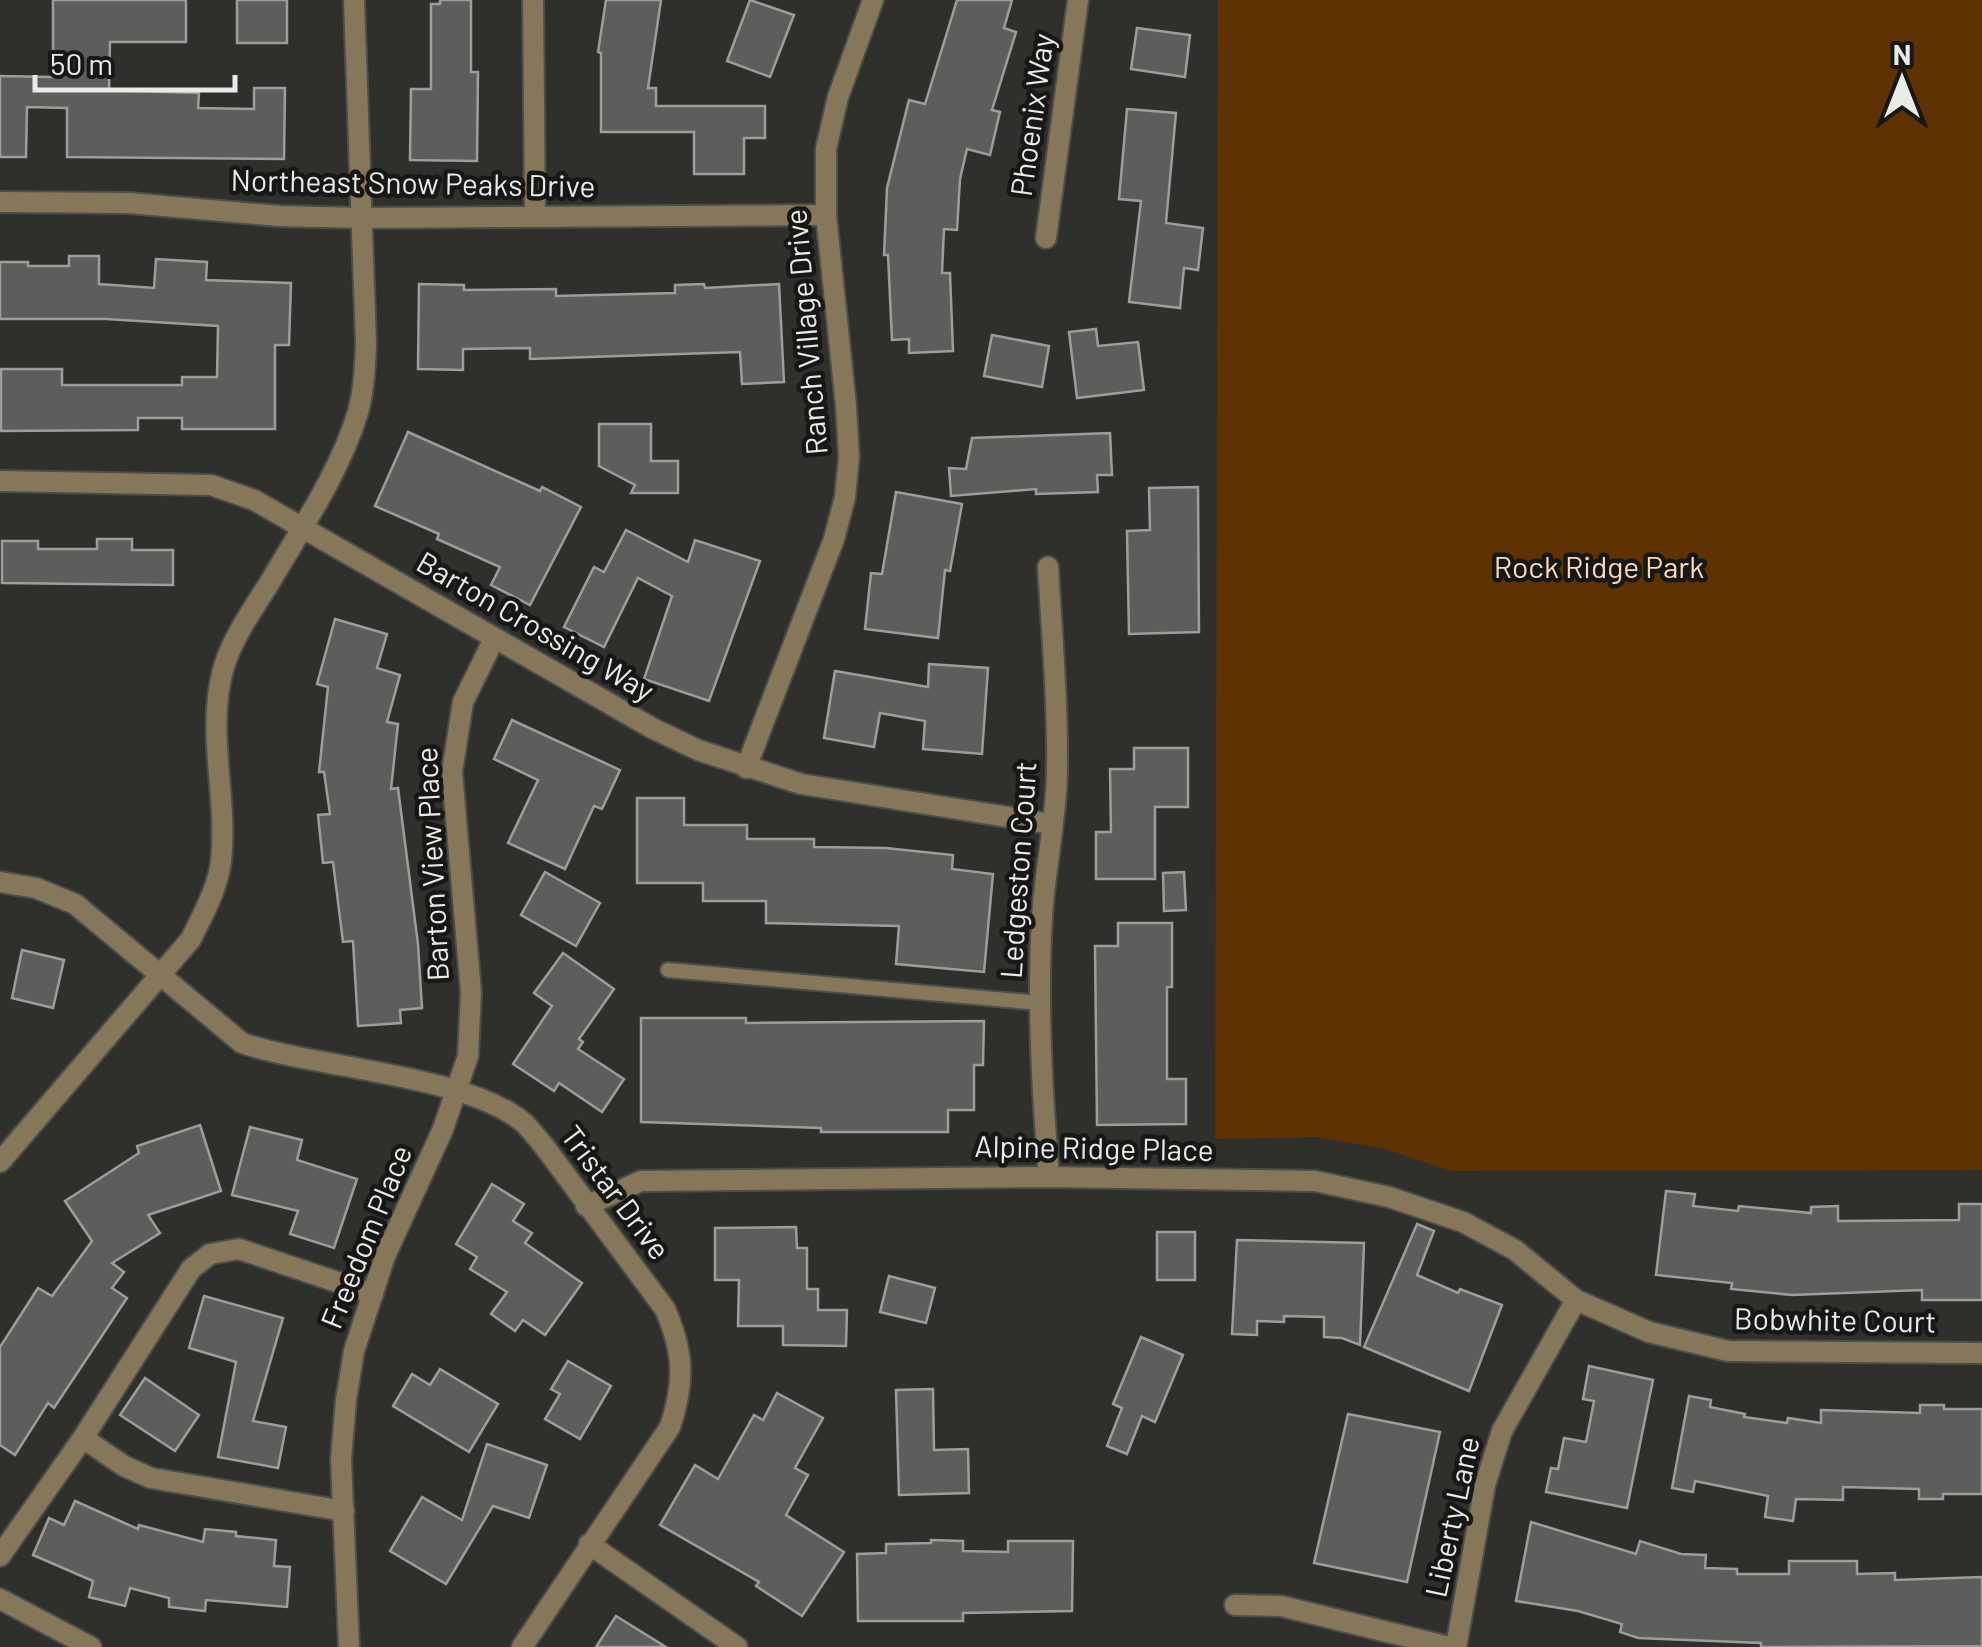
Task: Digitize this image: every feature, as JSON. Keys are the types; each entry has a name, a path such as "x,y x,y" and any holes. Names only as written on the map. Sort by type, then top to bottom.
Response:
{"street":[{"path":"0,1162 191,939 221,864 223,822 215,753 215,709 224,666 340,456 358,412 365,377 354,0"},
{"path":"533,0 535,215"},
{"name":"Ranch Village Drive","path":"746,768 846,498 849,457 826,215 826,150 838,96 873,0"},
{"name":"Phoenix Way","path":"1046,238 1078,0"},
{"name":"Northeast Snow Peaks Drive","path":"0,202 129,203 278,216 362,218 826,215"},
{"name":"Barton Crossing Way","path":"0,482 210,484 254,500 652,728 746,768 800,784 1051,824"},
{"name":"Ledgeston Court","path":"1048,567 1057,724 1057,779 1042,918 1040,1003 1049,1177"},
{"name":"Barton View Place","path":"458,1092 468,1056 470,992 452,772 462,702 494,639"},
{"name":"Tristar Drive","path":"0,882 36,888 75,904 242,1042 272,1053 458,1092 494,1105 523,1122 665,1309 677,1337 681,1366 680,1396 670,1426 522,1647"},
{"name":"Freedom Place","path":"349,1647 341,1459 354,1351 385,1256 458,1092"},
{"name":"Alpine Ridge Place","path":"586,1206 640,1181 1049,1177 1315,1182 1389,1197 1463,1222 1514,1250 1576,1300"},
{"path":"0,1556 82,1438 191,1268 210,1254 239,1249 373,1294"},
{"name":"Bobwhite Court","path":"1576,1300 1649,1332 1728,1351 1982,1353"},
{"name":"Liberty Lane","path":"1453,1647 1486,1485 1502,1430 1576,1300"},
{"path":"82,1438 150,1478 344,1511"},
{"path":"589,1544 737,1647"},
{"path":"0,1599 91,1647"},
{"path":"1235,1606 1281,1606 1453,1647"}],"lane":[{"path":"668,970 1040,1003"}],"green space":[{"name":"Rock Ridge Park","path":"1218,0 1982,0 1982,1170 1451,1171 1385,1149 1317,1137 1215,1139"}],"building":[{"path":"53,0 186,0 186,42 110,42 109,90 199,93 198,108 254,109 254,88 285,88 284,159 67,157 67,108 27,107 26,157 0,157 0,76 53,77"},
{"path":"237,0 287,0 287,43 237,43"},
{"path":"440,0 471,0 471,72 478,72 477,161 410,160 411,89 431,89 431,4 440,4"},
{"path":"606,0 661,0 648,88 656,88 656,106 765,106 765,138 744,138 744,174 694,174 694,132 601,132 598,52"},
{"path":"750,0 794,15 770,77 727,61"},
{"path":"957,0 1012,0 1004,28 1016,32 992,110 1000,112 990,155 967,149 960,179 957,230 944,229 942,273 950,273 953,351 909,353 909,339 892,340 888,255 884,255 887,188 909,100 925,104"},
{"path":"1137,28 1190,35 1185,77 1131,69"},
{"path":"1127,109 1176,113 1166,223 1203,228 1198,270 1184,268 1180,308 1129,302 1141,201 1119,199"},
{"path":"69,256 99,256 99,284 154,288 156,259 207,262 206,280 291,283 289,345 275,345 275,429 182,429 182,418 138,418 138,430 1,431 1,369 62,369 62,385 182,385 182,377 217,377 218,326 106,319 0,319 0,262 69,266"},
{"path":"419,284 464,285 464,290 556,289 556,296 675,293 675,285 704,284 705,288 779,284 784,382 742,384 740,352 530,359 530,348 463,349 463,370 418,369"},
{"path":"1096,329 1098,346 1138,342 1144,390 1077,398 1069,332"},
{"path":"992,335 1049,346 1042,387 984,376"},
{"path":"599,424 651,424 651,461 678,461 678,493 631,493 635,485 599,466"},
{"path":"408,432 581,507 530,605 491,585 500,567 375,506"},
{"path":"1110,433 1112,475 1097,475 1098,492 1036,494 1036,489 951,496 949,468 966,469 972,438"},
{"path":"1198,487 1199,632 1129,634 1127,531 1150,530 1149,488"},
{"path":"896,492 962,504 950,571 945,570 938,638 865,629 871,573 882,574"},
{"path":"626,530 688,562 695,540 760,561 709,701 644,679 672,596 638,578 604,647 564,627 594,567 604,572"},
{"path":"97,539 132,539 132,550 173,550 173,585 2,583 2,541 38,541 38,549 97,549"},
{"path":"335,619 387,634 377,668 400,675 387,722 398,724 391,789 398,788 422,1008 400,1010 401,1023 358,1026 353,941 343,942 333,862 323,863 318,815 330,814 324,772 319,772 328,687 317,684"},
{"path":"929,664 988,668 982,754 923,749 925,721 880,713 874,747 824,738 835,671 928,687"},
{"path":"512,720 620,770 602,809 594,806 565,869 508,843 538,780 494,759"},
{"path":"1134,748 1188,748 1188,807 1155,807 1155,879 1096,879 1096,832 1111,832 1110,769 1134,769"},
{"path":"637,798 684,798 684,825 747,825 747,839 814,839 814,847 886,848 953,855 952,869 993,874 984,972 896,964 899,926 766,923 766,901 703,901 703,883 637,883"},
{"path":"545,872 600,903 576,946 521,915"},
{"path":"1184,872 1186,910 1164,911 1163,873"},
{"path":"1118,923 1172,923 1167,1079 1186,1079 1186,1124 1097,1125 1095,946 1118,946"},
{"path":"22,950 64,960 53,1008 12,998"},
{"path":"563,953 614,989 579,1039 583,1042 578,1049 624,1079 602,1112 559,1083 554,1091 513,1064 552,1006 534,993"},
{"path":"641,1018 746,1018 746,1023 984,1021 983,1065 974,1065 974,1110 948,1110 948,1132 821,1132 821,1128 641,1122"},
{"path":"200,1125 221,1191 148,1215 160,1233 112,1263 124,1272 112,1288 127,1298 54,1408 48,1403 15,1455 0,1445 0,1347 38,1288 52,1296 92,1241 65,1201 139,1153 137,1146"},
{"path":"250,1127 302,1140 297,1160 357,1179 334,1248 290,1234 298,1211 232,1195"},
{"path":"492,1184 524,1204 513,1221 532,1233 525,1243 582,1283 545,1335 523,1320 515,1331 491,1314 507,1292 470,1269 477,1257 456,1244"},
{"path":"1666,1191 1695,1194 1693,1206 1738,1211 1739,1206 1811,1213 1811,1207 1838,1206 1838,1221 1959,1220 1959,1204 1982,1204 1982,1300 1922,1300 1922,1290 1792,1295 1731,1289 1732,1283 1656,1275"},
{"path":"1417,1224 1434,1231 1417,1275 1458,1293 1460,1289 1502,1305 1469,1391 1364,1347"},
{"path":"796,1227 797,1248 807,1248 807,1289 818,1289 818,1310 847,1310 846,1346 783,1345 783,1326 738,1326 739,1280 715,1280 715,1228"},
{"path":"1157,1232 1195,1232 1195,1280 1157,1280"},
{"path":"1237,1240 1364,1243 1360,1345 1324,1337 1324,1317 1284,1316 1284,1322 1257,1321 1257,1335 1232,1334"},
{"path":"889,1276 935,1288 926,1323 880,1312"},
{"path":"204,1296 283,1318 253,1421 286,1427 278,1468 218,1457 236,1362 189,1348"},
{"path":"1141,1337 1183,1355 1155,1422 1142,1416 1127,1454 1107,1446 1122,1408 1113,1404"},
{"path":"568,1361 611,1386 580,1439 545,1419 560,1394 551,1389"},
{"path":"1589,1366 1653,1380 1627,1508 1546,1492 1551,1468 1558,1469 1564,1438 1586,1442 1594,1401 1583,1399"},
{"path":"440,1369 498,1404 469,1452 393,1406 412,1374 430,1385"},
{"path":"145,1378 199,1415 175,1451 120,1415"},
{"path":"933,1389 934,1450 968,1449 969,1493 899,1495 896,1390"},
{"path":"777,1393 823,1418 795,1468 808,1475 786,1515 844,1552 802,1616 756,1586 759,1582 660,1525 695,1465 718,1479 754,1415 763,1420"},
{"path":"1689,1396 1711,1400 1710,1407 1745,1414 1744,1417 1787,1423 1788,1418 1821,1423 1821,1410 1920,1413 1920,1405 1982,1409 1982,1494 1943,1494 1943,1499 1919,1499 1919,1489 1843,1487 1843,1500 1796,1499 1793,1521 1765,1517 1768,1496 1695,1481 1693,1492 1672,1488"},
{"path":"1348,1414 1440,1432 1407,1582 1314,1563"},
{"path":"487,1444 547,1465 529,1518 493,1506 446,1584 390,1551 422,1497 462,1520"},
{"path":"75,1501 138,1529 139,1525 203,1542 205,1529 276,1540 274,1566 290,1567 287,1607 206,1600 205,1611 169,1607 169,1598 130,1588 125,1606 89,1597 93,1581 33,1555 49,1518 64,1525"},
{"path":"1531,1522 1636,1554 1640,1541 1681,1554 1706,1555 1705,1568 1737,1569 1737,1574 1789,1574 1789,1561 1857,1561 1857,1574 1895,1573 1895,1580 1982,1577 1982,1646 1761,1647 1761,1643 1638,1638 1620,1632 1622,1624 1578,1611 1516,1601"},
{"path":"963,1541 963,1551 1008,1552 1008,1541 1073,1541 1072,1611 963,1613 963,1621 858,1621 857,1554 886,1553 886,1544"},
{"path":"616,1616 666,1647 596,1647"}]}
